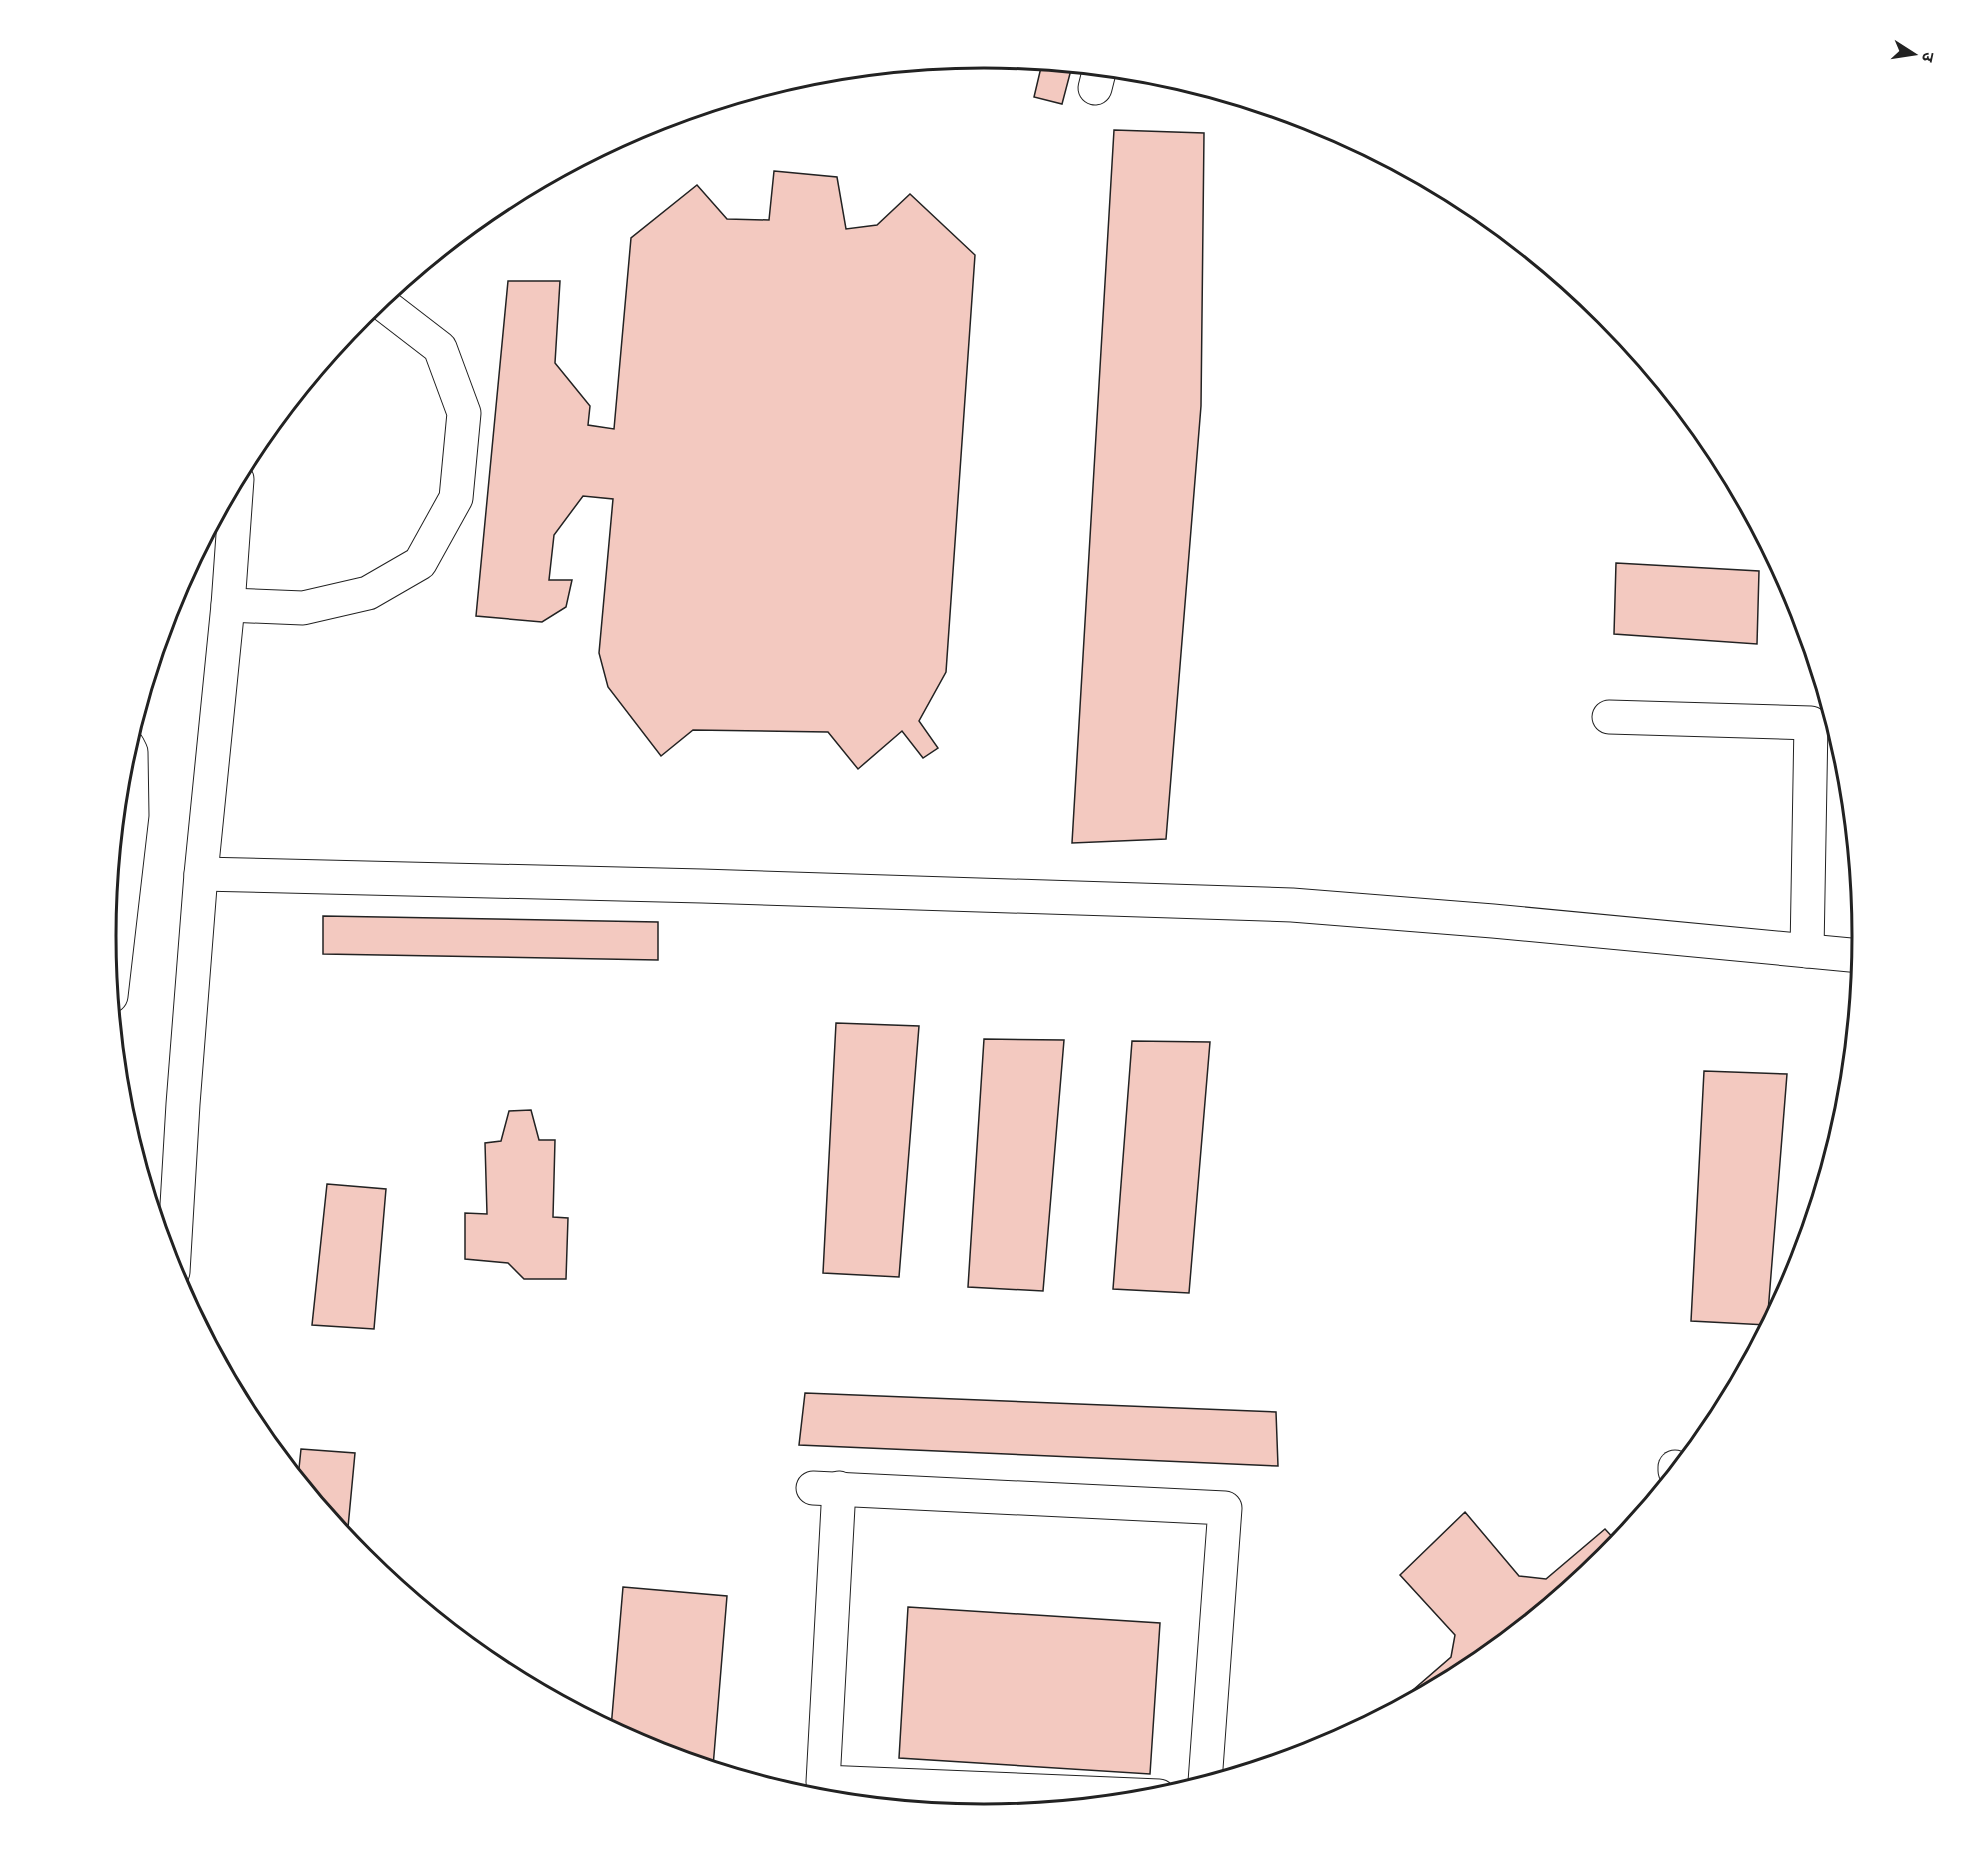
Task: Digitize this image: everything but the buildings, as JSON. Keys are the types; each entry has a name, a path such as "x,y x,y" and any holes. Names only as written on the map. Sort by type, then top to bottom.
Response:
{"street":[{"path":"228,605 303,608 368,593 420,563 456,498 464,413 440,348 386,307"},
{"path":"174,1248 201,874 228,605 236,495"},
{"path":"1609,717 1812,723 1807,951"},
{"path":"116,949 132,815 131,775"},
{"path":"201,874 714,886 1292,905 1493,921 1851,955"},
{"path":"1110,1794 823,1782 826,1488 1225,1508 1206,1775"}]}
